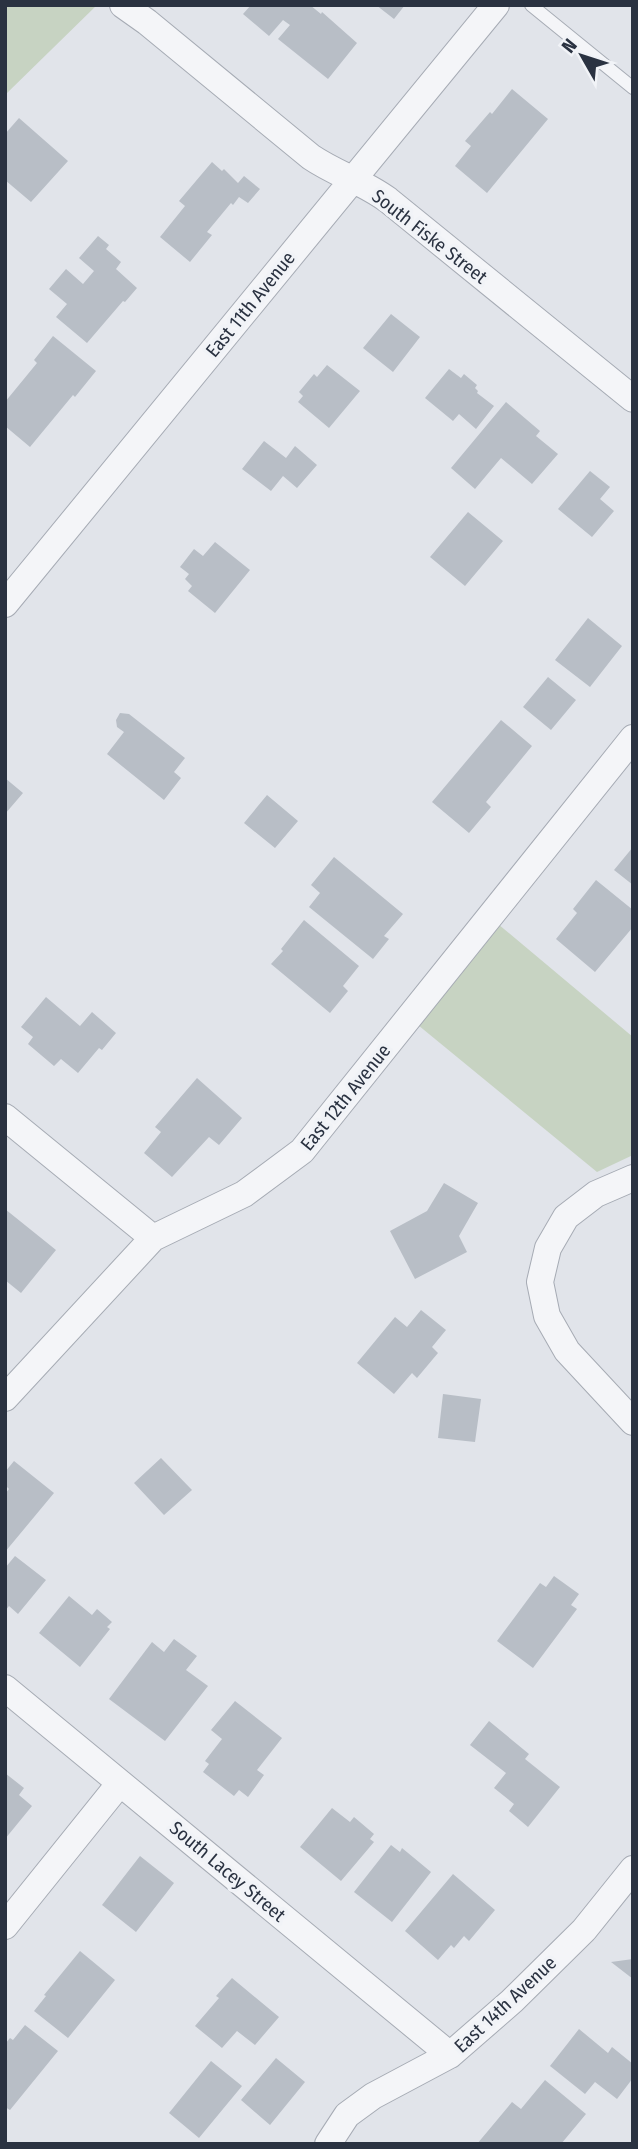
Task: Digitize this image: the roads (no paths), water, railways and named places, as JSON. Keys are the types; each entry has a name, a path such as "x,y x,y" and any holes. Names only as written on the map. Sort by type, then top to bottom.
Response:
{"street":[{"name":"South Fiske Street","path":"123,5 312,157 387,200 633,399"},
{"name":"East 11th Avenue","path":"5,604 496,5"},
{"name":"East 12th Avenue","path":"5,1398 153,1238 244,1194 302,1151 633,738"},
{"path":"5,1117 153,1238"},
{"path":"633,1178 596,1194 566,1217 548,1248 540,1282 547,1317 567,1351 633,1422"},
{"name":"South Lacey Street","path":"5,1688 450,2055"},
{"path":"5,1926 120,1783"},
{"name":"East 14th Avenue","path":"328,2144 347,2115 373,2096 450,2055 512,2001 584,1930 633,1868"}],"lane":[{"path":"531,5 633,88"}]}
